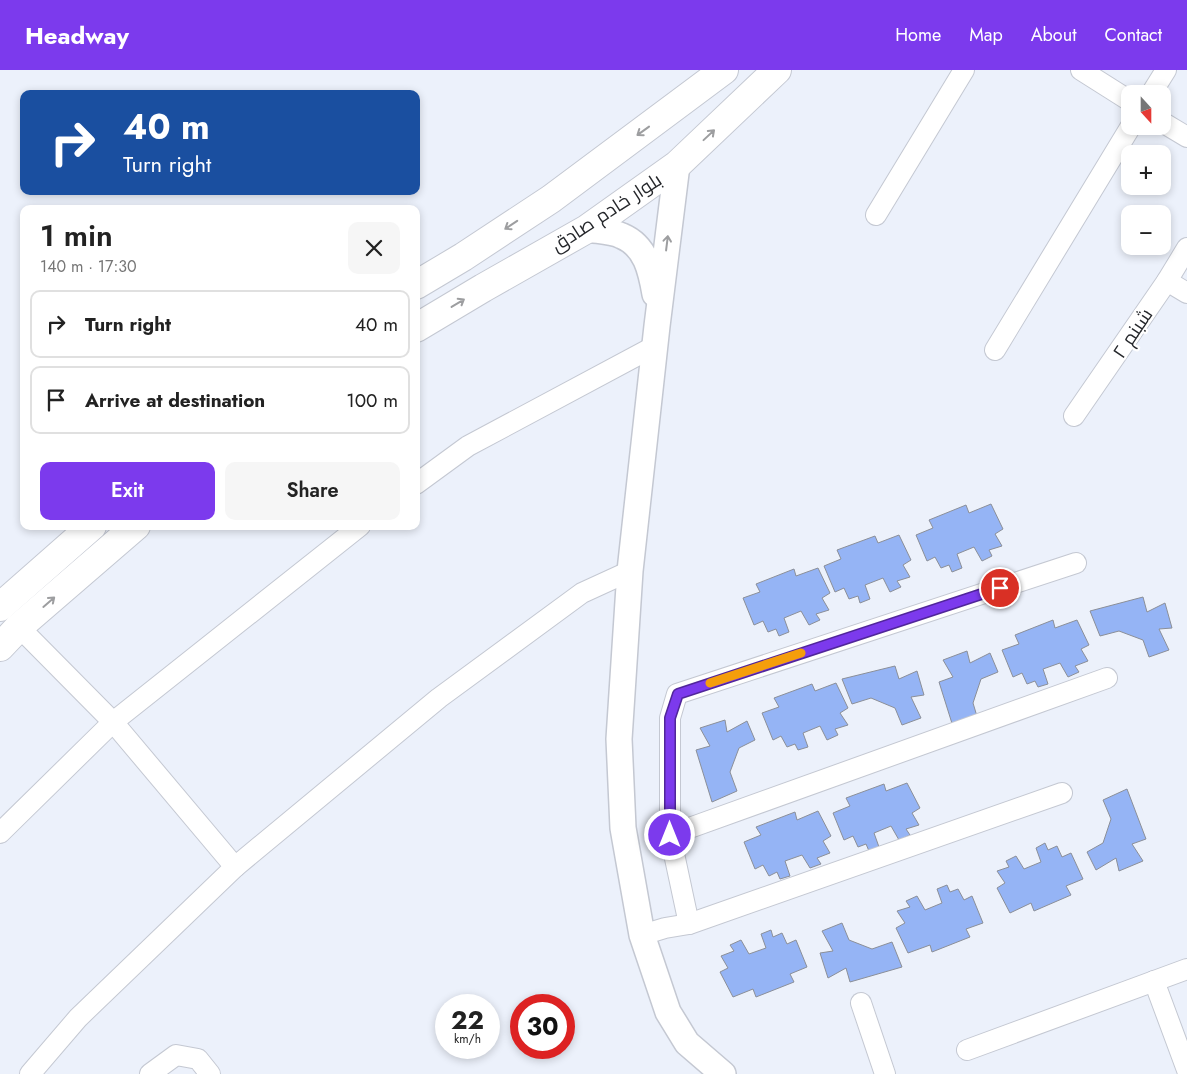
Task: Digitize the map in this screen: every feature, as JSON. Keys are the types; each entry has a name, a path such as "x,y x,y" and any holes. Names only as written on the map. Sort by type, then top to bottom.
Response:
{"main road":[{"path":"420,283 464,257 551,199 724,70"},
{"name":"بلوار خادم صادق","path":"420,326 587,229 677,165 777,70"},
{"path":"464,257 482,288"},
{"path":"0,607 87,530"},
{"path":"0,647 19,627 131,530"}],"street":[{"path":"876,215 964,70"},
{"path":"1081,70 1121,95"},
{"path":"1157,85 1166,70"},
{"path":"1171,127 1187,137"},
{"path":"995,350 1126,135"},
{"path":"677,165 630,571 619,739 623,828 642,935 668,1012 687,1043 724,1074"},
{"path":"587,229 622,236 638,247 648,263 654,293 656,336"},
{"name":"شبنم ٢","path":"1074,416 1167,281 1187,248"},
{"path":"1167,281 1187,292"},
{"path":"420,481 468,446 656,336"},
{"path":"0,833 113,722 355,530"},
{"path":"689,924 670,835 670,718 678,694 1076,563"},
{"path":"30,1074 78,1018 235,867 439,698 582,593 630,571"},
{"path":"19,627 113,722 235,867"},
{"path":"670,835 1108,678"},
{"path":"642,935 665,928 689,924 1062,793"},
{"path":"967,1050 1187,969"},
{"path":"1154,981 1187,1070"},
{"path":"861,1003 885,1074"},
{"path":"150,1074 176,1055 198,1059 210,1074"}],"building":[{"path":"991,504 1003,529 995,534 1002,546 989,550 992,556 982,561 974,547 957,554 962,568 952,572 949,565 941,568 935,557 927,561 916,535 933,528 929,520 966,505 969,513"},
{"path":"899,535 911,560 903,565 910,577 897,581 901,587 890,592 883,578 865,585 870,599 860,603 858,596 849,599 844,588 835,592 824,566 841,559 837,550 875,536 878,543"},
{"path":"818,568 830,593 822,598 829,610 816,614 820,620 809,625 801,611 784,618 789,632 779,636 776,629 768,632 763,621 754,625 743,598 760,592 756,584 794,569 796,576"},
{"path":"1143,597 1147,612 1165,603 1172,628 1159,629 1169,650 1149,657 1143,640 1119,631 1100,636 1090,611"},
{"path":"1053,620 1055,628 1077,620 1089,645 1081,649 1088,661 1075,666 1079,672 1068,677 1060,663 1043,669 1048,684 1038,687 1035,681 1027,684 1022,673 1013,677 1002,650 1019,644 1015,635"},
{"path":"967,651 970,663 990,653 998,672 981,679 973,703 979,723 955,733 939,682 953,677 943,660"},
{"path":"895,666 899,679 917,671 924,695 911,697 921,718 902,725 895,708 871,698 852,704 842,679"},
{"path":"836,683 848,708 840,713 848,725 835,729 838,735 827,740 820,726 803,733 808,747 798,750 795,744 787,747 781,736 773,740 762,713 779,707 774,698 812,684 815,691"},
{"path":"725,720 727,732 747,721 755,740 739,748 730,772 737,791 712,802 696,750 710,746 700,728"},
{"path":"907,783 920,808 912,813 919,825 906,829 910,835 899,840 891,826 874,833 879,847 869,851 866,844 858,847 853,836 844,840 833,813 850,806 846,798 884,784 886,791"},
{"path":"1127,789 1146,839 1132,844 1143,861 1119,871 1116,858 1096,870 1087,852 1103,843 1111,819 1103,800"},
{"path":"818,811 831,836 823,841 830,853 817,858 821,864 810,868 802,855 785,861 790,876 780,879 777,872 769,876 763,865 755,869 744,842 761,835 756,827 795,812 797,820"},
{"path":"1045,843 1048,850 1057,846 1062,857 1071,853 1083,879 1066,886 1071,895 1034,911 1031,903 1010,913 997,888 1005,883 997,871 1009,867 1006,861 1016,856 1024,869 1041,862 1036,848"},
{"path":"947,885 950,892 958,889 964,900 972,896 983,923 966,929 970,937 932,952 930,945 908,953 896,928 905,923 897,911 910,907 906,901 917,896 925,910 942,903 937,889"},
{"path":"842,923 849,940 872,949 892,942 902,967 850,982 846,968 828,978 820,953 833,951 822,931"},
{"path":"771,930 773,937 782,933 787,944 796,940 807,967 790,974 794,982 756,997 753,989 733,997 720,972 728,968 721,956 734,951 730,945 741,940 749,954 766,948 761,934"}],"slow traffic":[{"path":"710,683 801,653"}],"route":[{"path":"670,835 670,718 678,694 1000,588"}]}
